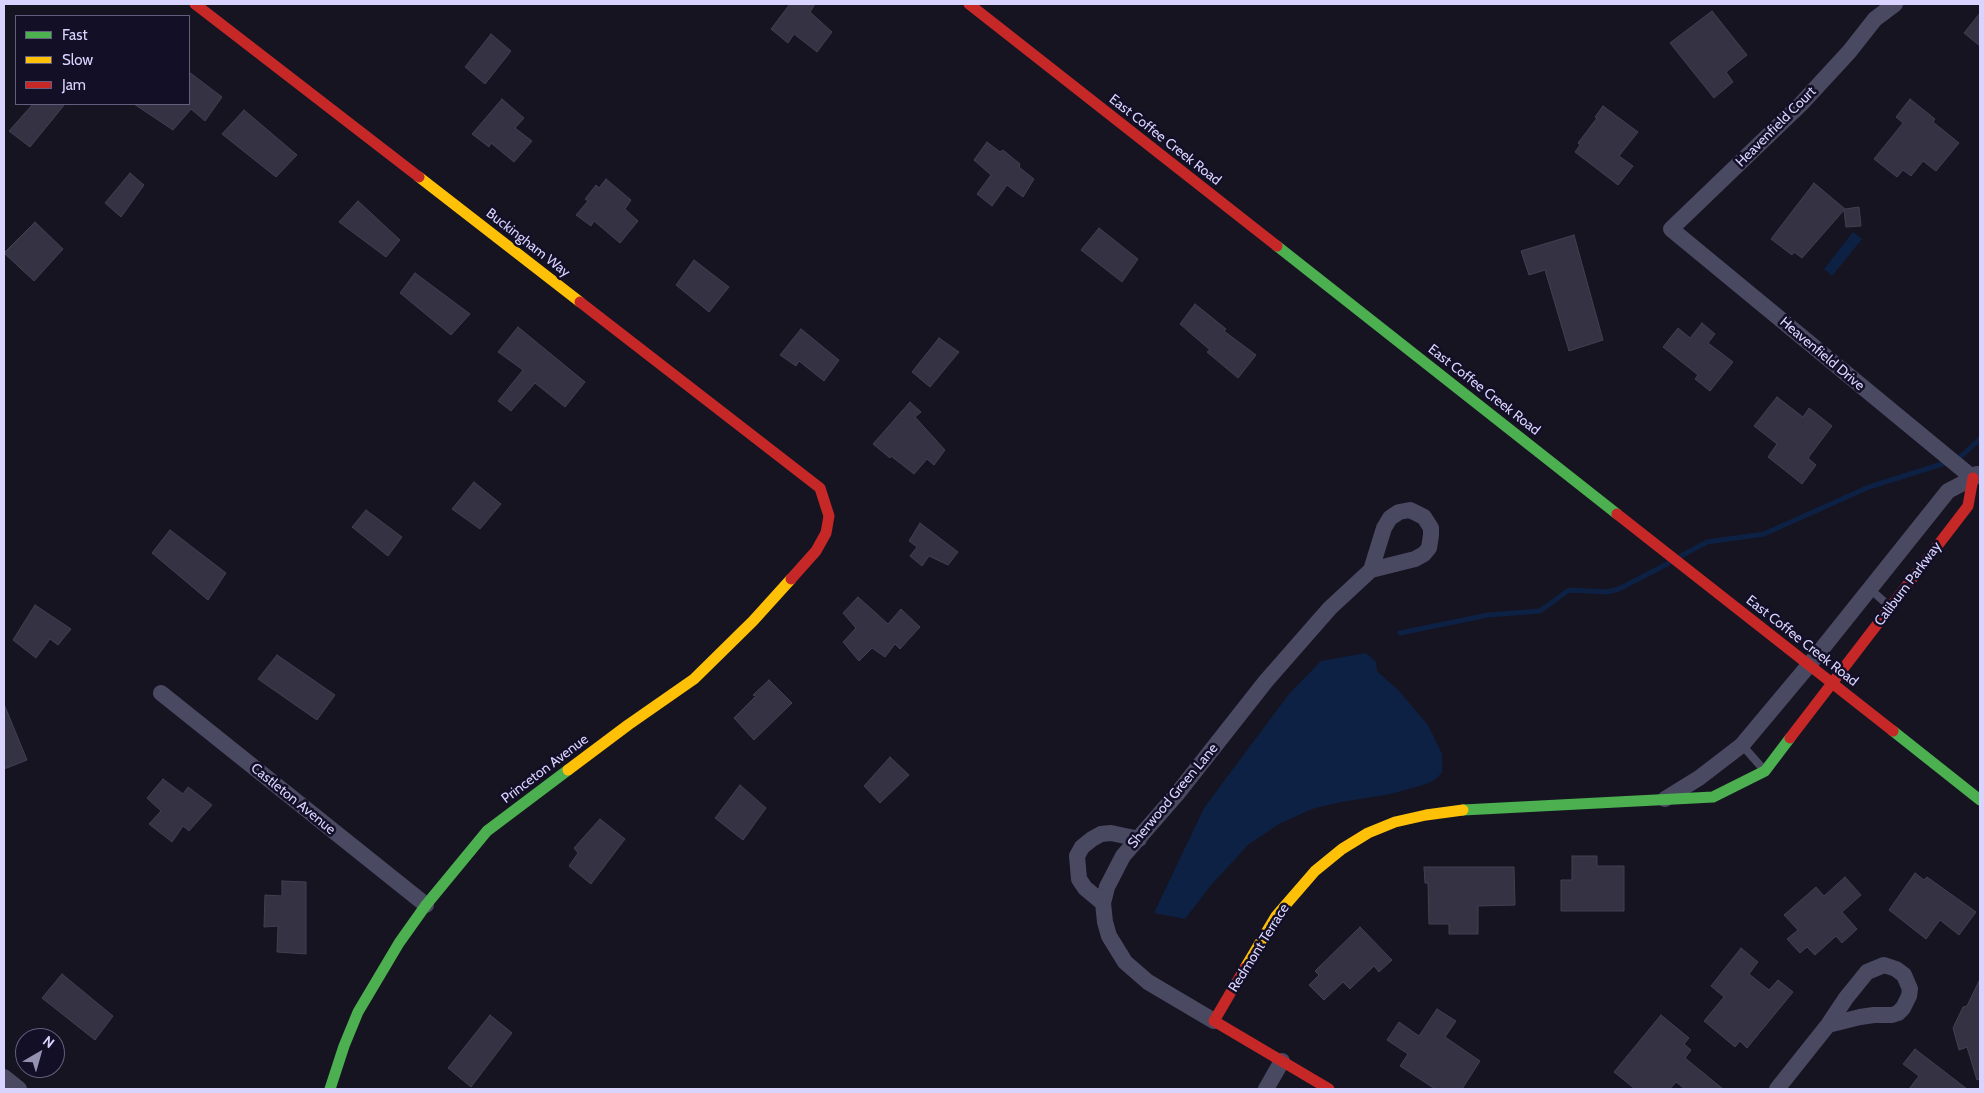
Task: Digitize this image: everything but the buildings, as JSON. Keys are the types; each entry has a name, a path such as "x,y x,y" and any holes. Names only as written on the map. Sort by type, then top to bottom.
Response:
{"street":[{"name":"Buckingham Way","path":"195,4 813,482 820,488 829,516"},
{"name":"East Coffee Creek Road","path":"969,4 1980,800"},
{"name":"Heavenfield Court","path":"1671,229 1801,104 1849,52 1878,11 1895,4"},
{"name":"Heavenfield Drive","path":"1671,229 1977,474"},
{"name":"Caliburn Parkway","path":"1809,665 1870,589 1927,538 1968,506 1977,474"},
{"name":"Caliburn Parkway","path":"1832,683 1890,607 1927,538 1948,491 1977,474"},
{"name":"Princeton Avenue","path":"330,1089 344,1046 358,1012 399,943 426,904 487,831 628,725 694,679 754,621 816,551 826,533 829,516"},
{"name":"Sherwood Green Lane","path":"1214,1020 1148,982 1125,962 1109,936 1105,922 1103,903 1114,870 1123,856 1177,794 1266,681 1330,608 1371,570"},
{"name":"Redmont Terrace","path":"1663,800 1698,778 1742,745 1809,665"},
{"name":"Redmont Terrace","path":"1214,1020 1276,916 1295,893 1342,849 1368,834 1396,822 1453,811 1713,797 1765,771 1832,683"},
{"name":"Castleton Avenue","path":"161,693 426,904"},
{"path":"1103,903 1085,888 1079,879 1077,856 1082,847 1101,834 1111,833 1139,839"},
{"path":"1778,1089 1828,1026 1846,998 1867,972 1884,965 1896,968 1904,975 1910,989 1909,996 1903,1008 1898,1012 1892,1015 1860,1017 1828,1026"},
{"path":"1214,1020 1329,1089"},
{"path":"1266,1089 1282,1061"},
{"path":"4,1077 19,1089"}],"lane":[{"path":"1870,589 1890,607"},
{"path":"1742,745 1765,771"}],"water":[{"path":"1853,232 1862,239 1832,276 1824,269"},
{"path":"1366,653 1376,662 1377,671 1398,690 1428,725 1442,754 1442,772 1436,779 1426,784 1391,794 1312,809 1279,824 1249,844 1211,885 1185,919 1154,913 1204,808 1289,694 1321,661"}],"waterway":[{"path":"1681,556 1707,542 1764,534 1869,487 1958,459 1980,439"},
{"path":"1400,633 1488,615 1540,611 1569,590 1607,592 1619,589 1669,563"}],"traffic: fast":[{"path":"1277,246 1617,514"},
{"path":"1893,731 1980,800"},
{"path":"1463,810 1713,797 1765,771 1790,738"},
{"path":"330,1089 344,1046 358,1012 399,943 426,905 487,831 568,770"}],"traffic: slow":[{"path":"419,177 580,302"},
{"path":"568,770 694,679 753,621 791,579"},
{"path":"1245,968 1276,916 1315,871 1342,849 1368,833 1395,822 1426,815 1463,810"}],"traffic: jam":[{"path":"195,4 419,177"},
{"path":"969,4 1277,246"},
{"path":"580,302 820,488 829,516 826,533 816,551 791,579"},
{"path":"1790,738 1968,506 1973,478"},
{"path":"1617,514 1893,731"},
{"path":"1245,968 1214,1021 1329,1089"}]}
